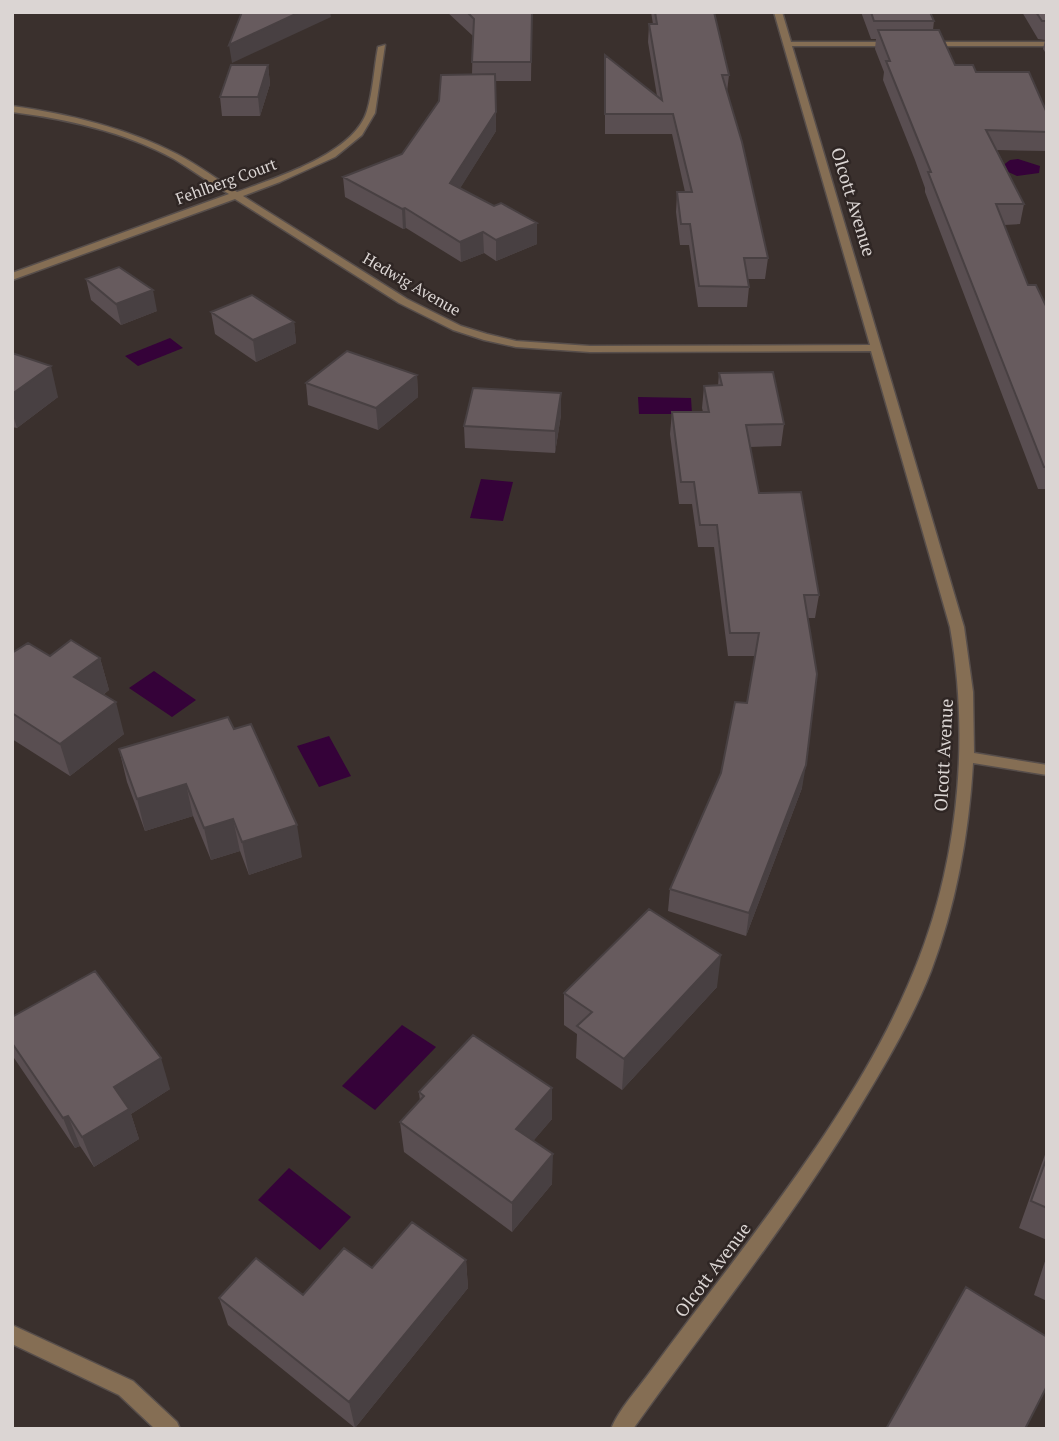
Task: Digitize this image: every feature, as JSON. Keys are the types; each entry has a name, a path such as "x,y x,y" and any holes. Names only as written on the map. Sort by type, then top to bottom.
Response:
{"street":[{"name":"Olcott Avenue","path":"621,1429 809,1173 839,1127 907,1008 924,969 949,885 959,833 967,757 965,664 957,627 778,12"},
{"path":"786,44 909,44"},
{"path":"923,44 1047,44"},
{"name":"Fehlberg Court","path":"12,277 318,163 347,145 372,113 382,47"},
{"name":"Hedwig Avenue","path":"12,109 80,120 121,133 176,157 403,301 457,328 484,338 516,344 590,349 876,348"},
{"path":"967,757 1047,769"},
{"path":"12,1334 127,1388 170,1429"}],"shaded area":[{"path":"1018,159 1040,166 1039,173 1017,176 1004,170 1002,166 1010,160"},
{"path":"170,338 183,348 138,366 125,356"},
{"path":"638,397 691,398 692,414 639,414"},
{"path":"481,479 513,482 503,521 470,518"},
{"path":"154,671 196,700 172,717 129,688"},
{"path":"329,736 351,776 319,787 297,746"},
{"path":"402,1025 436,1047 375,1110 342,1086"},
{"path":"289,1168 351,1217 320,1250 258,1200"}],"building":[{"path":"242,12 300,12 229,45"},
{"path":"467,12 532,12 531,62 472,62 474,19"},
{"path":"655,12 714,12 729,75 722,75 742,142 768,258 744,258 749,287 699,286 690,224 681,224 677,192 692,192 673,114 605,114 605,55 662,100 649,24 657,24"},
{"path":"871,12 930,12 934,21 874,21"},
{"path":"1036,12 1047,12 1047,21 1042,21"},
{"path":"878,30 939,30 955,65 973,65 976,72 1029,72 1047,113 1047,132 986,130 1024,204 996,204 1028,285 1036,285 1047,308 1047,467 1044,467 928,172 931,172 886,61 890,61"},
{"path":"231,65 268,65 258,97 220,97"},
{"path":"495,74 496,112 450,183 494,206 501,203 537,223 496,240 483,232 460,242 405,208 402,209 343,177 402,154 439,101 441,75"},
{"path":"119,267 153,290 116,304 86,279"},
{"path":"252,295 294,322 253,340 211,312"},
{"path":"347,351 417,375 376,408 306,383"},
{"path":"12,353 51,366 12,394"},
{"path":"773,372 784,424 746,425 759,493 801,492 819,595 804,595 817,674 806,765 749,913 670,889 721,773 735,702 747,703 759,633 730,633 717,525 700,525 694,482 681,482 672,412 709,412 704,386 722,385 719,373"},
{"path":"473,388 561,393 555,431 464,426"},
{"path":"71,640 100,658 74,677 116,702 60,744 12,713 12,653 28,643 50,656"},
{"path":"228,717 234,729 251,724 297,825 242,842 233,819 204,828 186,784 137,799 119,749"},
{"path":"649,909 721,955 624,1059 577,1026 592,1012 564,993"},
{"path":"95,971 161,1058 114,1087 129,1109 82,1137 68,1116 63,1118 12,1043 12,1017"},
{"path":"473,1035 552,1088 516,1129 553,1154 512,1203 400,1122 424,1096 419,1092"},
{"path":"1047,1157 1047,1208 1031,1201"},
{"path":"412,1222 466,1260 349,1402 219,1298 256,1258 303,1295 344,1248 372,1268"},
{"path":"966,1287 1047,1337 1047,1386 1025,1429 886,1429"}]}
